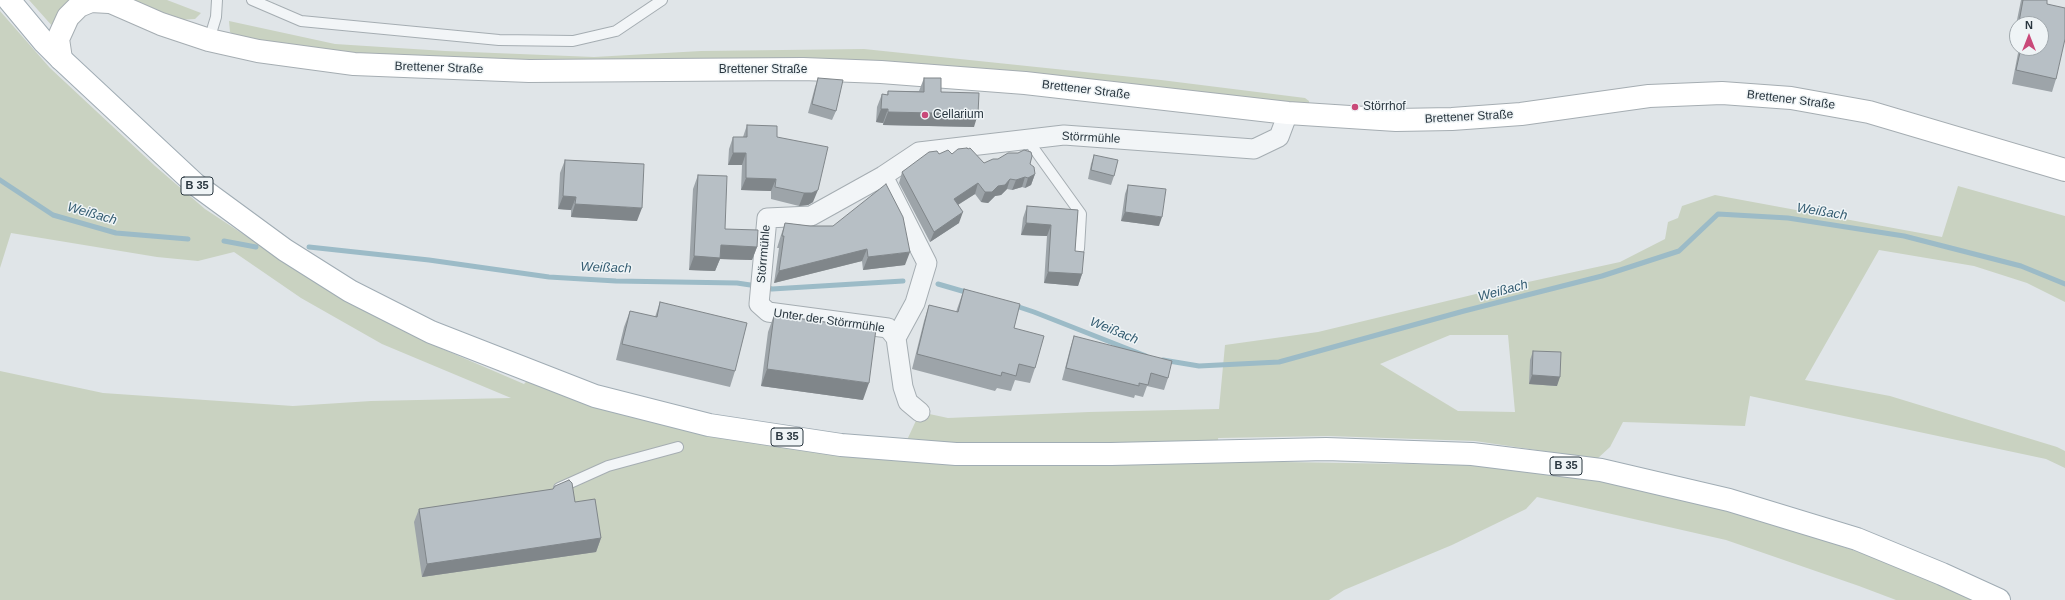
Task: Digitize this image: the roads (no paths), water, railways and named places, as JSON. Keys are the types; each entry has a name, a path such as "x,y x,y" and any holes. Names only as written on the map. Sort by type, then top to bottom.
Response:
{"main road":[{"name":"B 35","path":"9,0 44,42 61,59 195,184 285,250 350,291 431,332 595,396 709,425 842,445 956,454 1111,454 1326,449 1472,454 1601,470 1729,500 1856,540 1942,574 1999,600"},
{"path":"61,59 58,39 68,17 79,6 91,1 107,1"},
{"name":"Brettener Straße","path":"107,1 161,24 209,40 258,51 354,64 529,71 803,69 881,72 1025,82 1288,113 1396,120 1452,119 1521,114 1649,96 1730,93 1791,98 1869,112 2065,170"}],"street":[{"name":"Störrmühle","path":"760,296 767,218 811,216 883,176 919,152 1064,135 1254,149 1279,137 1288,113"},
{"path":"883,176 926,263 915,302 896,338"},
{"name":"Unter der Störrmühle","path":"760,296 759,304 768,312 888,328 896,338 903,387 908,402 920,412"}],"lane":[{"path":"209,40 216,17 217,0"},
{"path":"252,0 301,21 499,40 573,41 616,31 662,0"},
{"path":"1027,139 1081,214 1079,249"},
{"path":"548,493 608,466 678,447"}],"waterway":[{"name":"Weißach","path":"0,180 53,215 116,233 188,239"},
{"name":"Weißach","path":"1163,360 1199,366 1279,362 1464,311 1602,276 1679,251 1718,214 1788,218 1904,236 2021,266 2065,284"},
{"name":"Weißach","path":"224,241 256,247"},
{"name":"Weißach","path":"309,247 429,260 549,277 616,281 737,283 757,286"},
{"name":"Weißach","path":"765,287 772,289 903,281"},
{"name":"Weißach","path":"938,284 969,293"},
{"name":"Weißach","path":"1013,305 1146,356"}],"place":[{"name":"Störrhof","path":"1355,107"},
{"name":"Cellarium","path":"925,115"}]}
